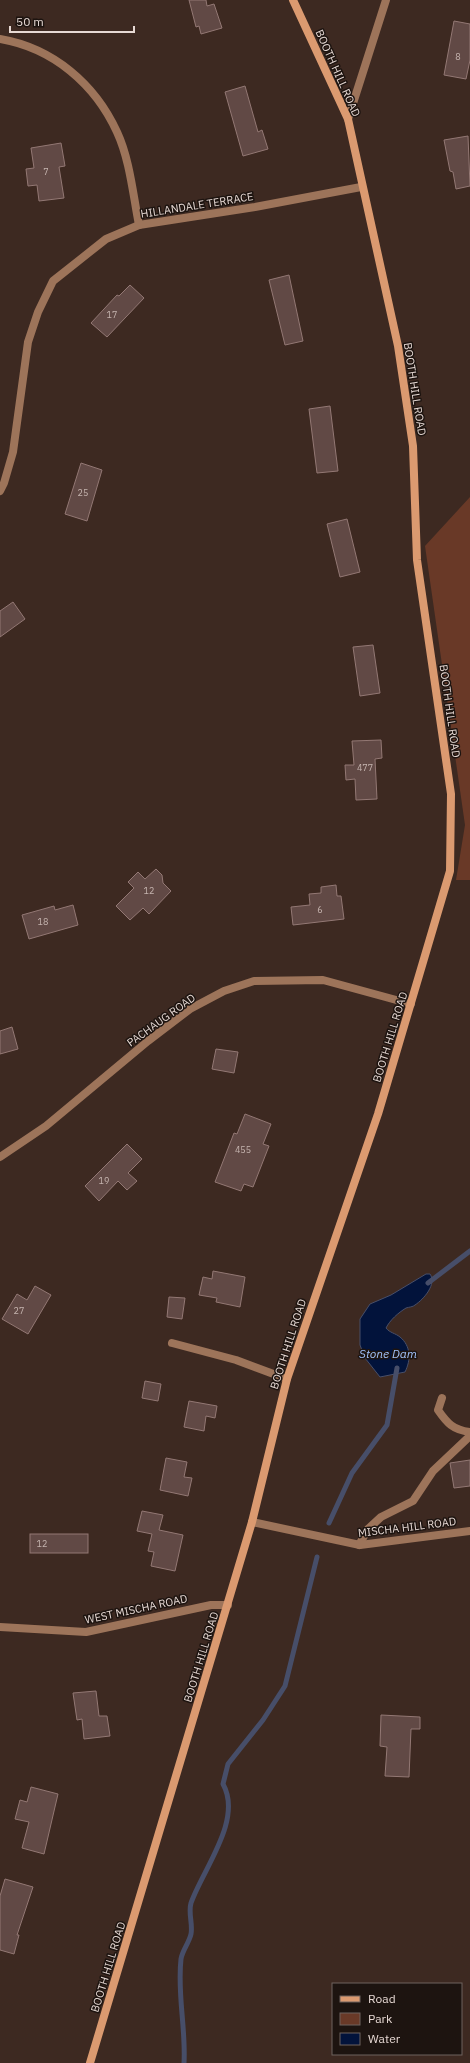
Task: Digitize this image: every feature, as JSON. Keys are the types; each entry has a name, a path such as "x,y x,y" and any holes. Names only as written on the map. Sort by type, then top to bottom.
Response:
{"street":[{"name":"BOOTH HILL ROAD","path":"90,2063 252,1522 287,1379 378,1114 450,871 451,794 417,560 413,446 398,346 361,187 348,119 293,0"},
{"path":"348,119 386,0"},
{"path":"0,39 15,42 44,52 85,83 102,106 118,133 127,164 139,225"},
{"name":"HILLANDALE TERRACE","path":"0,491 4,483 13,452 28,342 38,312 53,280 106,239 139,225 255,207 361,187"},
{"name":"PACHAUG ROAD","path":"0,1157 46,1126 148,1041 190,1009 224,991 254,981 323,980 411,1004"},
{"path":"172,1343 236,1360 287,1379"},
{"path":"442,1398 438,1410 448,1424 463,1431 470,1432"},
{"path":"359,1545 368,1529 381,1517 413,1501 433,1471 470,1436"},
{"name":"MISCHA HILL ROAD","path":"252,1522 359,1545 470,1531"},
{"name":"WEST MISCHA ROAD","path":"0,1627 86,1632 211,1605 228,1605"}],"green space":[{"path":"470,497 470,880 456,880 465,825 425,546"}],"water":[{"name":"Stone Dam","path":"426,1274 430,1274 432,1282 426,1295 414,1306 406,1308 397,1314 386,1328 400,1337 408,1349 409,1358 405,1372 380,1377 365,1358 360,1345 360,1319 370,1304 391,1295"}],"building":[{"path":"189,0 206,0 207,6 214,4 222,28 201,34 199,26 196,27"},
{"path":"454,21 470,24 470,60 466,79 444,75"},
{"path":"245,86 258,132 262,130 268,149 243,156 225,92"},
{"path":"468,136 470,186 456,189 453,172 450,171 444,140"},
{"path":"61,143 65,166 59,167 64,198 39,201 37,185 28,186 26,169 34,168 31,148"},
{"path":"289,275 303,341 285,345 269,280"},
{"path":"130,285 144,298 107,337 91,323 117,295 119,296"},
{"path":"330,406 338,471 317,473 309,409"},
{"path":"81,463 102,470 87,521 65,514"},
{"path":"347,519 360,572 340,577 327,524"},
{"path":"13,602 25,619 0,637 0,611"},
{"path":"373,645 380,693 360,696 353,647"},
{"path":"381,740 382,758 375,759 377,799 356,800 355,779 346,780 345,765 354,765 352,741"},
{"path":"156,869 162,875 163,883 171,891 149,914 143,908 130,920 116,906 134,888 128,882 138,872 145,879"},
{"path":"336,885 337,896 341,896 344,919 293,925 291,907 310,905 309,894 321,893 321,887"},
{"path":"73,905 78,925 29,939 22,915 54,906 55,910"},
{"path":"12,1027 18,1049 0,1054 0,1031"},
{"path":"216,1049 238,1052 234,1073 212,1069"},
{"path":"245,1114 271,1124 263,1144 269,1146 253,1187 244,1184 241,1191 215,1182 234,1133 237,1134"},
{"path":"127,1144 142,1159 128,1173 137,1181 127,1190 118,1181 99,1201 85,1186"},
{"path":"213,1271 245,1277 240,1307 216,1302 217,1298 199,1295 203,1277 212,1279"},
{"path":"35,1286 51,1295 28,1334 2,1319 17,1294 27,1300"},
{"path":"169,1297 185,1298 182,1319 167,1317"},
{"path":"145,1381 161,1384 158,1401 142,1398"},
{"path":"189,1401 217,1406 215,1418 206,1416 204,1431 184,1427"},
{"path":"166,1458 187,1462 184,1477 192,1478 188,1496 160,1490"},
{"path":"470,1460 470,1486 454,1488 450,1463"},
{"path":"142,1511 163,1515 159,1530 183,1535 175,1571 151,1566 154,1552 148,1551 152,1534 137,1531"},
{"path":"30,1534 88,1534 88,1553 30,1553"},
{"path":"96,1691 99,1716 107,1716 110,1736 84,1739 82,1719 77,1720 73,1693"},
{"path":"381,1715 420,1717 420,1729 411,1729 409,1777 385,1776 387,1747 380,1746"},
{"path":"31,1787 58,1794 44,1854 22,1848 29,1822 15,1819 20,1800 27,1802"},
{"path":"5,1879 33,1887 17,1935 19,1935 14,1954 0,1950 0,1896"}],"waterway":[{"path":"428,1283 470,1251"},
{"path":"329,1523 352,1473 387,1425 397,1368"},
{"path":"184,2063 180,1972 181,1959 191,1934 191,1903 225,1829 228,1813 228,1798 223,1784 228,1764 263,1720 285,1686 317,1557"}]}
